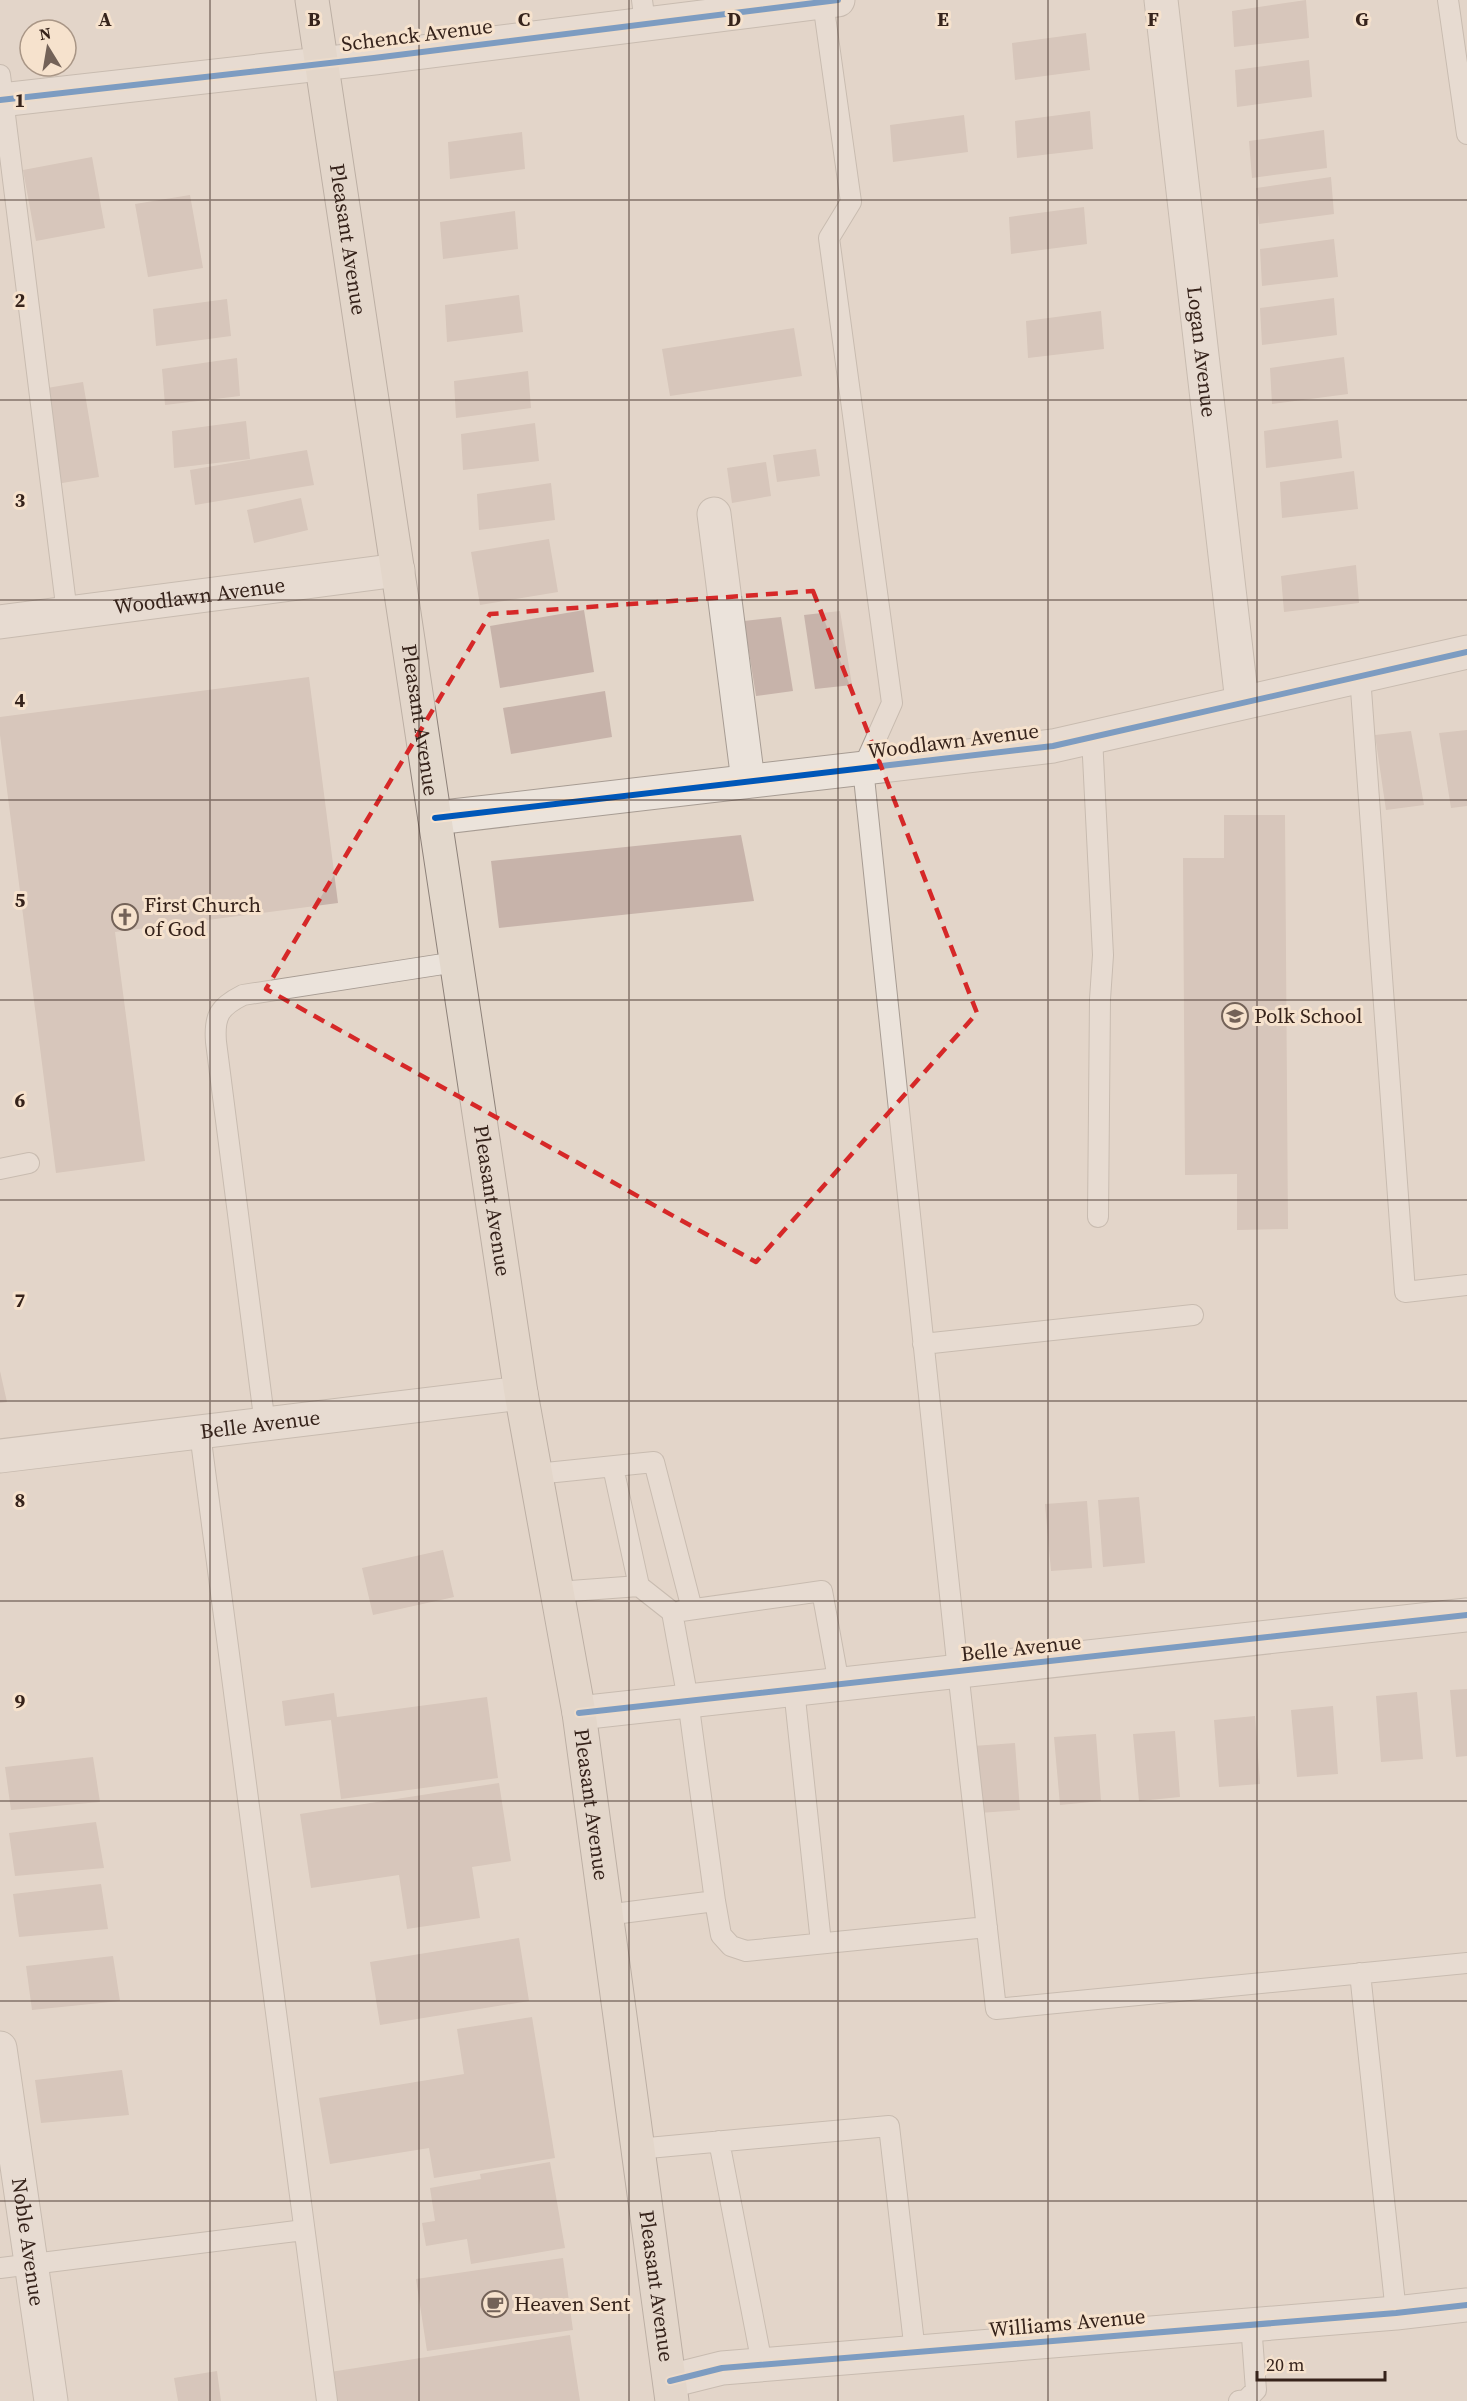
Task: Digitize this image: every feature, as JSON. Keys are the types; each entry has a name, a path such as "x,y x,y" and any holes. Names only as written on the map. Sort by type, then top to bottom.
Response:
{"main road":[{"name":"Pleasant Avenue","path":"312,0 521,1393 579,1713 671,2391"}],"street":[{"name":"Logan Avenue","path":"1161,0 1242,702"},
{"name":"Schenck Avenue","path":"1,92 320,64 643,12 831,1"},
{"path":"714,514 748,781"},
{"name":"Woodlawn Avenue","path":"0,622 398,570"},
{"name":"Woodlawn Avenue","path":"435,818 1053,746 1467,652"},
{"name":"Belle Avenue","path":"0,1456 521,1393"},
{"name":"Belle Avenue","path":"579,1713 1467,1615"},
{"name":"Noble Avenue","path":"0,2048 16,2266 51,2401"},
{"name":"Williams Avenue","path":"671,2391 722,2368 1396,2313 1467,2305"}],"lane":[{"path":"1448,0 1467,134"},
{"path":"831,1 851,202 829,238 892,703 863,768 996,2009 1467,1963"},
{"path":"1,92 68,614"},
{"path":"1360,676 1405,1292 1467,1285"},
{"path":"1092,736 1103,955 1100,999 1098,1217"},
{"path":"265,1425 216,1042 215,1026 219,1012 230,1001 243,994 456,962"},
{"path":"0,1169 29,1163"},
{"path":"923,1344 1193,1315"},
{"path":"201,1433 327,2401"},
{"path":"536,1474 654,1462 692,1609"},
{"path":"612,1467 639,1586 672,1612 688,1700 721,1935 731,1946 746,1951 987,1927"},
{"path":"557,1592 639,1586"},
{"path":"672,1612 822,1591 839,1684"},
{"path":"794,1689 821,1942"},
{"path":"606,1915 715,1901"},
{"path":"1360,1973 1396,2313"},
{"path":"637,2149 889,2126 915,2352"},
{"path":"719,2141 762,2364"},
{"path":"16,2266 304,2230"},
{"path":"1239,2401 1246,2400 1256,2390 1251,2324"}],"highlighted area":[{"path":"813,591 977,1013 756,1262 266,989 490,614"}],"building":[{"path":"1306,0 1309,38 1234,47 1232,11"},
{"path":"1086,33 1090,70 1015,80 1012,43"},
{"path":"1309,60 1312,97 1237,107 1235,70"},
{"path":"1090,111 1093,149 1017,158 1015,121"},
{"path":"964,115 968,152 893,162 890,125"},
{"path":"1324,130 1327,168 1252,178 1249,141"},
{"path":"522,132 525,169 450,179 448,142"},
{"path":"92,157 105,228 36,241 23,170"},
{"path":"1331,177 1334,214 1259,224 1256,188"},
{"path":"190,195 203,268 148,277 135,204"},
{"path":"1084,207 1087,244 1011,254 1009,217"},
{"path":"515,211 518,249 443,259 440,222"},
{"path":"1334,239 1338,277 1262,286 1260,249"},
{"path":"519,295 523,332 447,342 445,305"},
{"path":"1334,298 1337,335 1262,345 1260,308"},
{"path":"227,299 231,336 156,346 153,309"},
{"path":"1101,311 1104,349 1028,358 1026,321"},
{"path":"794,328 802,376 670,396 662,349"},
{"path":"1344,357 1348,394 1272,404 1270,368"},
{"path":"237,358 240,396 165,405 162,369"},
{"path":"528,371 531,408 456,418 454,381"},
{"path":"83,382 99,477 56,484 41,389"},
{"path":"1338,420 1342,458 1266,468 1264,431"},
{"path":"246,421 250,459 174,468 172,431"},
{"path":"535,423 539,461 463,470 461,434"},
{"path":"816,449 820,476 777,482 773,455"},
{"path":"307,450 314,485 195,505 190,470"},
{"path":"766,462 771,496 732,503 727,468"},
{"path":"1354,471 1358,509 1282,518 1280,482"},
{"path":"551,483 555,520 479,530 477,494"},
{"path":"301,498 308,530 254,543 247,510"},
{"path":"549,539 558,592 480,605 471,552"},
{"path":"1356,565 1359,603 1284,612 1281,576"},
{"path":"584,610 594,672 500,688 490,626"},
{"path":"840,611 852,685 815,689 804,615"},
{"path":"781,617 793,691 756,696 744,621"},
{"name":"First Church of God","path":"309,677 338,903 115,932 145,1161 56,1173 0,735 0,717"},
{"path":"605,691 612,737 511,754 503,708"},
{"path":"1467,730 1467,806 1451,808 1439,733"},
{"path":"1411,731 1424,805 1386,810 1375,735"},
{"name":"Polk School","path":"1224,815 1285,815 1288,1229 1237,1230 1237,1174 1185,1175 1183,858 1224,858"},
{"path":"741,835 754,901 499,928 491,861"},
{"path":"0,1371 7,1402 0,1403"},
{"path":"1139,1497 1145,1563 1103,1567 1098,1500"},
{"path":"1087,1501 1092,1568 1051,1571 1045,1504"},
{"path":"443,1550 454,1597 373,1615 362,1568"},
{"path":"1467,1689 1467,1756 1456,1757 1450,1690"},
{"path":"1417,1692 1423,1759 1381,1762 1376,1696"},
{"path":"334,1693 337,1717 487,1697 498,1778 341,1799 331,1720 285,1726 282,1701"},
{"path":"1333,1706 1338,1774 1297,1777 1291,1710"},
{"path":"1255,1716 1260,1784 1219,1787 1214,1720"},
{"path":"1175,1731 1180,1797 1139,1801 1133,1734"},
{"path":"1096,1734 1101,1801 1060,1805 1054,1737"},
{"path":"1015,1743 1020,1810 979,1813 973,1746"},
{"path":"93,1757 100,1802 11,1810 5,1767"},
{"path":"499,1783 511,1861 472,1867 480,1918 407,1929 399,1875 311,1888 300,1814"},
{"path":"96,1822 104,1868 15,1876 9,1833"},
{"path":"101,1884 108,1929 19,1937 13,1894"},
{"path":"519,1938 529,2001 380,2025 370,1962"},
{"path":"113,1956 120,2001 32,2010 26,1966"},
{"path":"532,2017 555,2158 434,2178 429,2148 330,2164 319,2098 464,2074 457,2029"},
{"path":"122,2070 129,2115 41,2123 35,2080"},
{"path":"550,2162 565,2248 471,2264 467,2239 426,2246 422,2223 435,2221 430,2188 481,2179 480,2174"},
{"name":"Heaven Sent","path":"563,2258 573,2330 427,2351 416,2279"},
{"path":"570,2335 580,2401 335,2401 330,2372"},
{"path":"217,2371 221,2401 178,2401 174,2378"}],"cycle path":[{"path":"0,100 374,58 838,0"},
{"path":"435,818 1053,746 1467,652"},
{"path":"579,1713 1467,1615"},
{"path":"670,2381 722,2368 1396,2313 1467,2305"}],"place":[{"name":"First Church of God","path":"125,917"},
{"name":"Polk School","path":"1235,1016"},
{"name":"Heaven Sent","path":"495,2304"}]}
